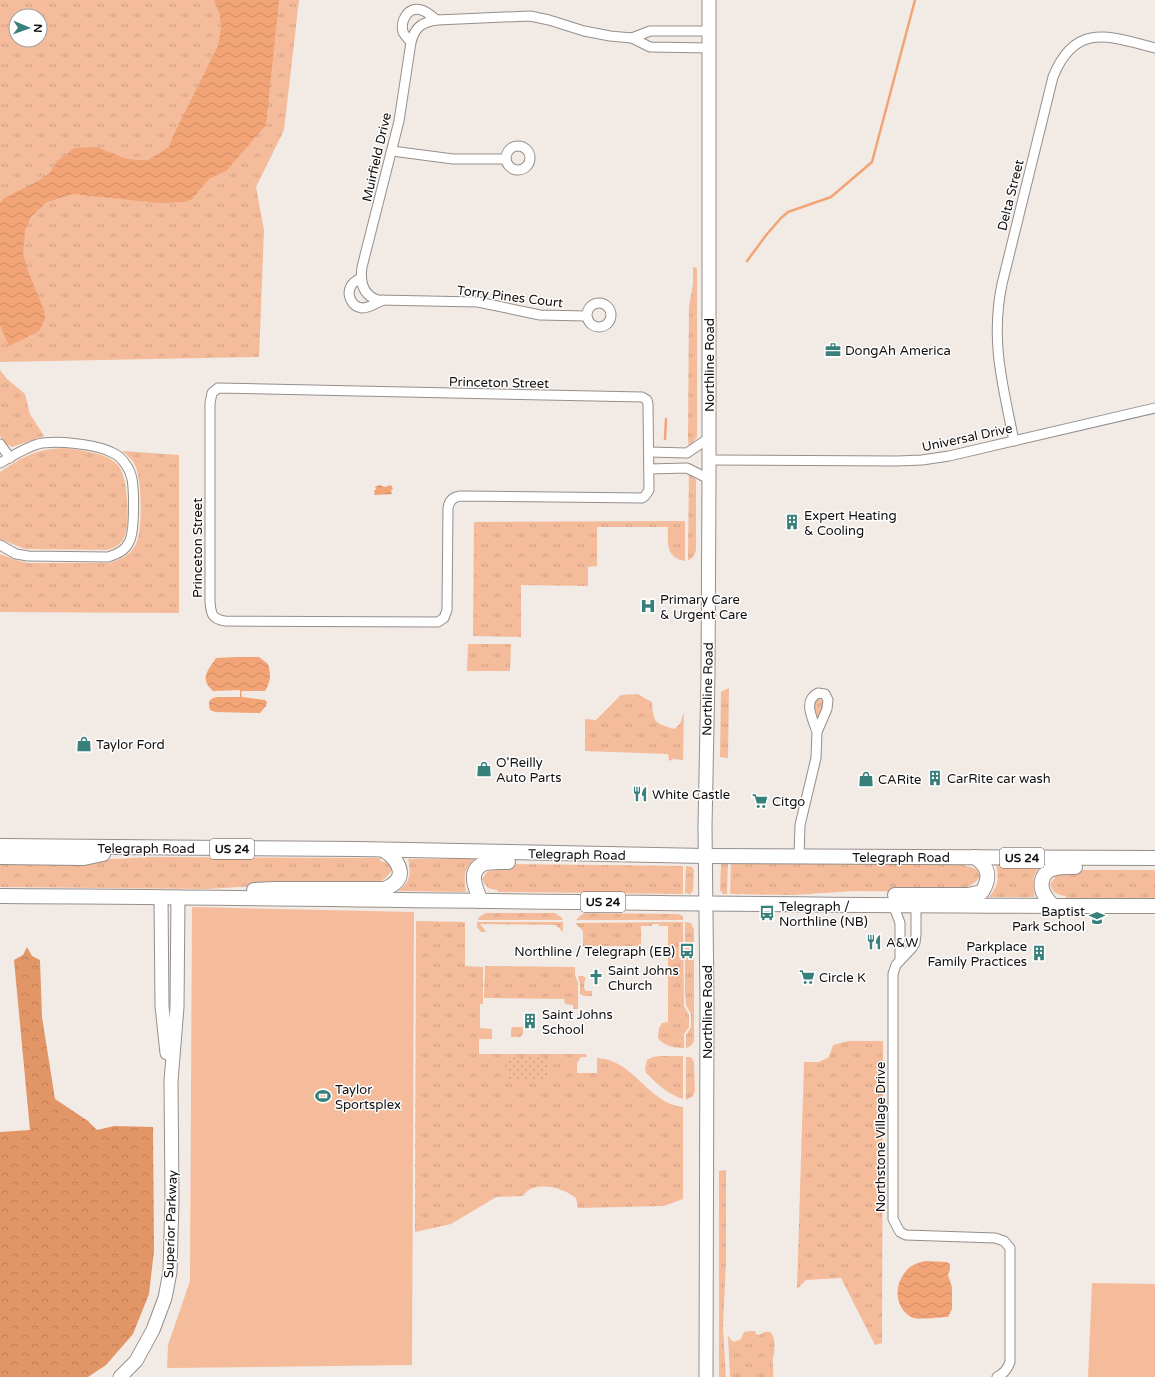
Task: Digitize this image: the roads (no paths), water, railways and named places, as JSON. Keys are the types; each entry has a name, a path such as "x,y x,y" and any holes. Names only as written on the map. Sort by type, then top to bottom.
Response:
{"main road":[{"name":"Northline Road","path":"706,1377 705,827 708,675 709,479 709,0"},
{"name":"Telegraph Road","path":"0,846 384,850 705,856 1155,858"},
{"path":"0,857 84,858 129,848"},
{"path":"227,898 250,891 273,889 384,889 395,884 399,877 400,871 396,859 384,850"},
{"path":"481,901 475,890 475,874 478,867 490,862 648,862 674,855"},
{"path":"812,904 823,898 858,895 976,894 982,892 988,878 985,867 981,861 975,858"},
{"path":"1052,905 1046,899 1041,888 1043,877 1048,870 1059,867 1155,868"},
{"name":"US 24","path":"0,896 706,904 1155,906"},
{"name":"Superior Parkway","path":"161,897 162,1006 171,1081"},
{"name":"Superior Parkway","path":"120,1377 136,1361 153,1330 165,1298 170,1272 172,1200 171,1081 177,1007 178,897"}],"street":[{"path":"411,42 404,34 402,24 404,17 410,11 417,9 421,10 437,20"},
{"name":"Muirfield Drive","path":"384,300 367,308 356,306 352,302 350,287 361,278 399,121 411,42 415,30 426,22 437,20 530,16 549,20 584,31 632,38"},
{"path":"632,38 650,31 709,31"},
{"name":"Delta Street","path":"1014,441 998,357 996,335 997,310 1052,77 1064,54 1071,48 1087,39 1095,37 1115,38 1155,48"},
{"path":"632,38 650,47 710,48"},
{"path":"392,151 447,158 506,159"},
{"path":"361,278 361,284 369,296 384,300"},
{"name":"Torry Pines Court","path":"384,300 478,302 540,315 586,316"},
{"name":"Princeton Street","path":"218,388 642,397 647,400 648,404 649,452 649,490 642,498 460,496 452,499 448,508 447,610 444,618 438,622 224,621 217,620 213,617 210,610 210,403 212,393 218,388"},
{"name":"Universal Drive","path":"709,460 922,460 949,456 1155,408"},
{"path":"649,452 687,453 709,438"},
{"path":"0,463 32,446 58,442 82,445 113,453 125,463 132,478 132,535 122,551 108,557 28,556 16,554 0,545"},
{"path":"0,444 10,458"},
{"path":"649,470 687,468 709,479"},
{"path":"799,856 800,825 816,758 818,732"},
{"name":"Northstone Village Drive","path":"893,904 900,923 900,960"},
{"name":"Northstone Village Drive","path":"916,905 915,943 896,965 893,974 893,1219 900,1232 906,1235 995,1238 1004,1241 1010,1248 1010,1362 1008,1368 997,1377"}],"water":[{"path":"214,0 279,0 266,125 226,171 209,179 192,199 185,202 158,203 73,194 47,202 31,217 25,230 23,254 28,271 44,310 45,319 39,331 9,346 0,325 0,203 4,198 33,184 49,174 57,161 75,148 97,147 124,158 148,160 169,147 173,136 218,46 221,29 220,15"},
{"path":"379,485 385,487 391,485 393,489 391,490 392,494 375,495 375,487"},
{"path":"259,657 268,664 270,678 265,691 242,691 241,693 242,697 265,700 267,702 266,706 260,713 215,712 210,710 209,701 213,698 240,697 240,690 213,691 206,682 206,674 216,658"},
{"path":"925,1261 946,1262 950,1264 948,1275 952,1287 952,1309 948,1317 913,1318 903,1310 900,1305 898,1300 898,1288 902,1276 914,1264"}],"waterway":[{"path":"747,261 767,234 788,212 831,197 872,162 915,0"},
{"path":"665,439 666,419"}],"place":[{"name":"DongAh America","path":"833,350"},
{"name":"Expert Heating & Cooling","path":"792,522"},
{"name":"Primary Care & Urgent Care","path":"648,606"},
{"name":"Taylor Ford","path":"84,744"},
{"name":"O'Reilly Auto Parts","path":"484,769"},
{"name":"CarRite car wash","path":"935,778"},
{"name":"CARite","path":"866,779"},
{"name":"White Castle","path":"640,794"},
{"name":"Citgo","path":"760,801"},
{"name":"Telegraph / Northline (NB)","path":"767,913"},
{"name":"Baptist Park School","path":"1097,918"},
{"name":"A&W","path":"874,942"},
{"name":"Northline / Telegraph (EB)","path":"687,951"},
{"name":"Parkplace Family Practices","path":"1039,953"},
{"name":"Saint Johns Church","path":"596,977"},
{"name":"Circle K","path":"807,977"},
{"name":"Saint Johns School","path":"530,1021"},
{"name":"Taylor Sportsplex","path":"323,1096"}]}
